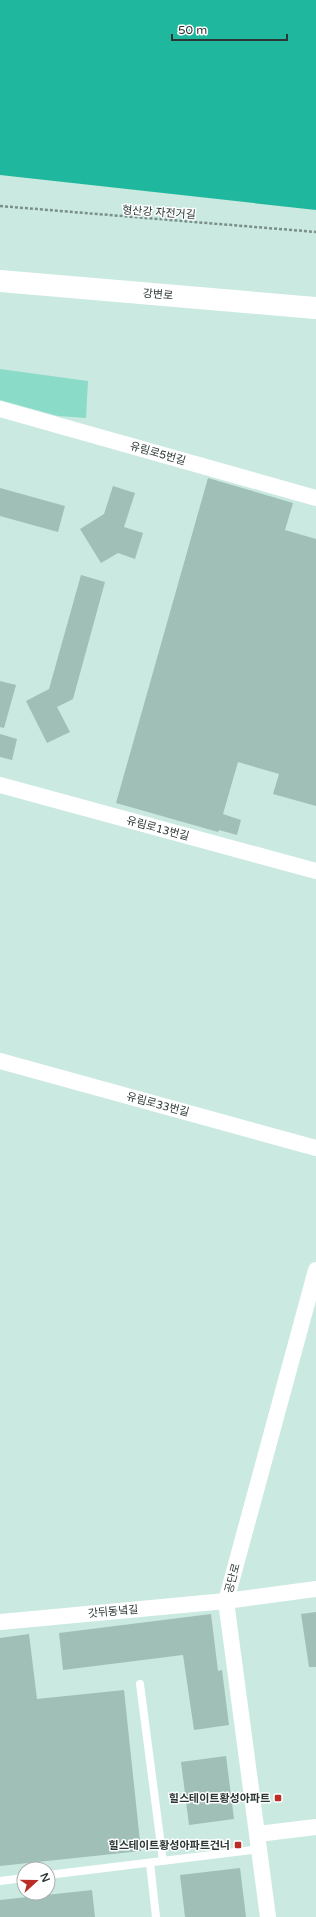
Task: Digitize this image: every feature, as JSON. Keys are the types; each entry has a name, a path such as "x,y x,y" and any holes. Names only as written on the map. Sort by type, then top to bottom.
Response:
{"street":[{"name":"강변로","path":"0,281 316,308"},
{"name":"유림로5번길","path":"0,409 316,498"},
{"name":"유림로13번길","path":"0,785 316,871"},
{"name":"유림로33번길","path":"0,1061 316,1148"},
{"name":"공단로","path":"268,1917 226,1601 316,1270"},
{"name":"갓뒤동녘길","path":"0,1622 226,1601 316,1589"},
{"path":"259,1842 316,1827"}],"lane":[{"path":"140,1684 163,1861"},
{"path":"56,1874 163,1861 259,1842"},
{"path":"150,1863 156,1917"},
{"path":"0,1881 16,1879"}],"path":[{"name":"형산강 자전거길","path":"0,206 316,232"}],"shaded area":[{"path":"0,0 316,0 316,210 0,175"},
{"path":"0,369 88,381 86,418 58,416 0,400"}],"building":[{"path":"208,478 293,503 285,530 316,539 316,806 273,794 279,774 238,762 223,814 241,820 237,835 219,830 218,832 116,803"},
{"path":"113,486 135,493 124,527 143,533 135,559 118,553 101,563 80,529 104,514"},
{"path":"0,488 65,506 58,532 0,516"},
{"path":"81,575 105,582 73,699 57,707 70,732 47,743 26,701 49,689"},
{"path":"0,681 16,685 4,728 0,727"},
{"path":"0,734 17,739 12,760 0,757"},
{"path":"316,1612 316,1667 309,1667 301,1614"},
{"path":"211,1614 218,1671 222,1670 229,1725 194,1730 183,1655 63,1670 59,1633"},
{"path":"29,1634 37,1699 124,1690 141,1851 47,1861 16,1861 16,1864 0,1866 0,1638"},
{"path":"226,1756 234,1819 189,1825 181,1762"},
{"path":"240,1868 246,1917 185,1917 180,1875"},
{"path":"92,1890 95,1917 0,1917 0,1900 16,1898 16,1901 56,1901 56,1894"}],"place":[{"name":"힐스테이트황성아파트","path":"278,1798"},
{"name":"힐스테이트황성아파트건너","path":"238,1845"}]}
